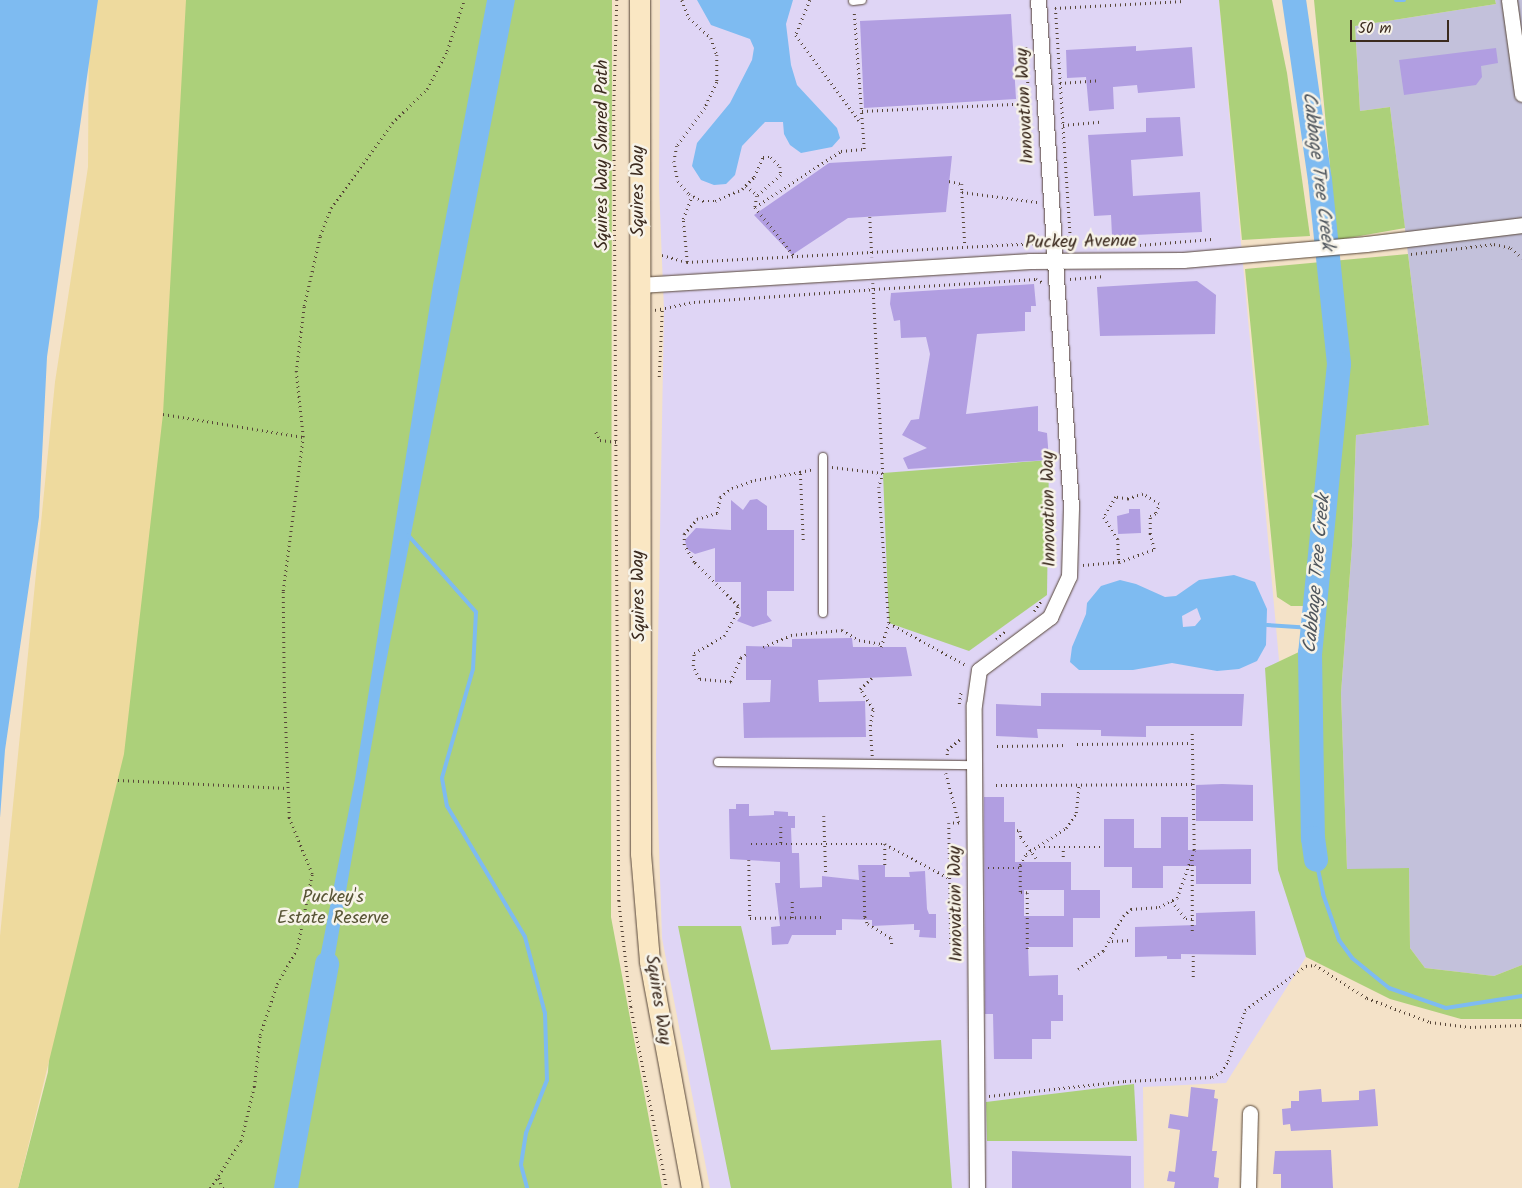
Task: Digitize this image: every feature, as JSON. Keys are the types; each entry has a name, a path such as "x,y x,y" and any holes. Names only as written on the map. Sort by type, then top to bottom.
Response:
{"main road":[{"name":"Squires Way","path":"640,0 641,863 650,962 692,1188"}],"street":[{"name":"Innovation Way","path":"977,1188 974,705 980,670 1050,617 1069,576 1070,564 1071,507 1054,261 1046,236 1038,0"},
{"path":"1509,0 1522,94"},
{"name":"Puckey Avenue","path":"639,285 1054,261 1159,261 1366,244 1522,225"},
{"path":"1248,1188 1250,1113"}],"lane":[{"path":"854,1 862,0"},
{"path":"823,457 824,613"},
{"path":"718,762 947,762 974,765"}],"path":[{"path":"210,1188 219,1178 240,1142 254,1087 260,1035 273,992 297,949 308,903 312,874 289,818 283,591 303,437 296,372 304,306 320,236 331,208 392,123 426,89 447,51 464,0"},
{"name":"Squires Way Shared Path","path":"616,310 617,0"},
{"path":"682,0 689,18 711,38 718,55 717,82 705,108 677,146 674,161 678,181 692,196 703,201 715,200 746,186 763,157 771,157 780,167 781,174 758,195 755,207"},
{"path":"810,0 796,35 862,124"},
{"path":"755,207 841,151 864,149 854,1"},
{"path":"1080,250 1071,250 1055,8 1184,1"},
{"path":"1060,83 1099,80"},
{"path":"862,111 1029,103"},
{"path":"1063,125 1100,122"},
{"path":"950,181 962,184 965,245"},
{"path":"746,186 758,195"},
{"path":"962,192 1037,202 1037,210"},
{"path":"687,262 683,219 692,196"},
{"path":"755,207 794,256"},
{"path":"763,647 791,635 842,630 859,640 881,645 889,623 879,487 883,473 870,217"},
{"path":"1038,228 1046,236"},
{"path":"662,255 687,262 872,250 1033,243 1046,236 1070,238"},
{"path":"1115,236 1115,247"},
{"path":"1135,246 1212,239"},
{"path":"1408,254 1494,244 1512,248 1522,258"},
{"path":"1106,248 1125,246"},
{"path":"659,377 662,310 694,302 1036,279 1042,282 1043,292"},
{"path":"163,414 303,437"},
{"path":"596,432 600,440 617,442"},
{"path":"746,655 741,658 731,682 699,679 693,666 694,652 724,636 737,613 738,606 694,562 684,545 684,534 697,519 717,513 720,497 732,488 755,480 800,472"},
{"path":"1070,564 1088,566 1118,562 1154,549 1150,534 1150,516 1156,513 1159,504 1142,494 1128,499 1116,497 1104,517 1118,540 1118,562"},
{"path":"1029,617 1046,595"},
{"path":"889,623 970,666"},
{"path":"990,643 1015,625"},
{"path":"872,678 860,688 873,710 870,726 872,762"},
{"path":"959,708 964,683"},
{"path":"1192,732 1192,931"},
{"path":"951,945 949,823 959,823 946,782 947,750 960,740 960,733"},
{"path":"1077,744 1192,743"},
{"path":"997,746 1066,745"},
{"path":"118,780 287,788"},
{"path":"1027,949 1027,893 1020,892 1020,868 1030,851 1066,828 1076,813 1079,784"},
{"path":"996,785 1193,784"},
{"path":"824,816 826,875"},
{"path":"781,827 781,844"},
{"path":"1017,830 1020,831 1021,837 1036,858"},
{"path":"751,844 885,844 949,878"},
{"path":"885,844 885,865"},
{"path":"1037,847 1103,847"},
{"path":"1063,847 1063,858"},
{"path":"1078,969 1103,952 1112,941 1123,916 1131,909 1158,908 1177,898 1192,855"},
{"path":"749,860 750,918 822,917"},
{"path":"986,868 1020,868"},
{"path":"864,871 865,917 868,924 891,938 892,944"},
{"path":"792,901 792,918"},
{"path":"1172,901 1186,920 1192,919"},
{"path":"1112,941 1131,940"},
{"path":"1193,956 1193,978"},
{"path":"989,1096 1125,1081 1212,1077 1221,1072 1228,1062 1245,1010 1306,966 1315,965 1367,998 1430,1022 1470,1027 1522,1025"},
{"path":"219,1178 223,1188"}],"shaded area":[{"path":"660,0 1219,0 1306,957 1226,1083 1143,1087 1144,1188 710,1188 662,938 656,756 664,310 659,187"},
{"path":"1495,0 1522,0 1522,965 1494,976 1425,968 1410,948 1409,869 1347,870 1341,693 1352,546 1356,435 1429,425 1390,107 1360,111 1355,26 1496,4"}],"green space":[{"name":"Puckey's Estate Reserve","path":"122,0 612,0 611,917 662,1188 18,1188 48,1072"},
{"path":"1219,0 1272,0 1287,73 1310,236 1242,240"},
{"path":"1314,0 1495,0 1496,4 1355,26 1360,111 1390,107 1405,228 1337,240"},
{"path":"1408,254 1429,425 1356,435 1352,546 1341,693 1347,869 1409,868 1410,948 1425,968 1494,976 1522,965 1522,1019 1461,1019 1390,999 1306,957 1278,870 1265,668 1301,651 1307,606 1291,606 1277,597 1245,269"},
{"path":"1049,460 1047,595 969,651 889,623 883,473"},
{"path":"678,926 741,926 771,1050 941,1040 952,1188 731,1188"},
{"path":"1134,1084 1137,1141 987,1141 986,1102"}],"sand":[{"path":"89,0 186,0 163,414 124,754 18,1188 0,1188 0,936 55,382 88,167"}],"water":[{"path":"0,0 98,0 47,357 39,517 5,750 0,818"},
{"path":"487,0 515,0 384,673 328,995 313,993 355,779 433,285"},
{"path":"697,0 793,0 786,24 791,65 797,85 837,128 840,138 832,147 801,153 790,145 784,134 783,122 765,122 742,146 735,175 726,184 714,185 701,180 692,166 697,143 730,103 752,60 754,48 750,39 711,25"},
{"path":"1234,575 1255,582 1267,609 1266,645 1257,661 1239,669 1217,671 1172,663 1133,670 1079,670 1070,662 1072,647 1086,614 1087,603 1101,586 1120,580 1136,584 1165,597 1176,596 1199,580","holes":["1197,608 1201,619 1195,626 1183,627 1182,616"]}],"building":[{"path":"1011,14 1016,99 864,108 860,21"},
{"path":"1136,46 1136,51 1192,47 1195,88 1138,93 1137,85 1113,87 1114,109 1089,111 1086,77 1067,78 1066,50"},
{"path":"1496,48 1498,63 1481,66 1482,77 1476,85 1404,95 1399,60"},
{"path":"1180,117 1183,156 1131,160 1133,196 1200,192 1202,232 1112,236 1111,215 1094,216 1088,135 1146,132 1146,118"},
{"path":"952,156 946,212 848,218 792,255 754,215 829,163"},
{"path":"1197,281 1216,295 1215,334 1100,336 1097,287"},
{"path":"1034,284 1036,306 1031,306 1031,312 1025,312 1025,331 977,334 966,414 1038,406 1038,431 1047,433 1049,460 908,469 903,458 927,448 902,435 911,420 919,419 930,354 926,337 901,338 900,320 894,321 890,304 891,293"},
{"path":"757,499 767,506 767,530 794,530 794,591 767,591 767,615 772,621 753,627 737,621 741,616 741,582 715,582 715,548 695,554 687,549 685,540 696,528 731,530 731,500 743,510 750,500"},
{"path":"1129,509 1140,509 1141,533 1118,534 1117,516 1129,513"},
{"path":"852,638 853,647 906,647 912,676 818,680 819,702 865,701 866,737 744,738 743,703 770,702 771,680 746,680 746,646 792,647 792,639"},
{"path":"1041,693 1244,694 1242,726 1146,726 1146,737 1101,736 1101,730 1037,729 1038,738 996,736 996,704 1041,706"},
{"path":"1196,785 1253,785 1253,821 1196,821"},
{"path":"984,797 1004,797 1004,822 1015,822 1015,862 1071,862 1071,890 1100,890 1100,918 1073,918 1073,947 1028,947 1029,976 1058,975 1058,995 1063,995 1063,1021 1051,1021 1051,1039 1032,1039 1032,1059 994,1059 993,1014 985,1014","holes":["1024,890 1064,890 1064,916 1024,916"]},
{"path":"736,804 749,804 749,816 774,815 774,811 788,812 788,816 795,816 795,828 791,828 792,853 799,853 800,888 822,887 822,876 859,880 858,865 885,865 885,877 910,877 909,872 925,871 927,909 929,914 936,914 936,938 919,937 920,930 914,930 914,924 872,926 872,920 842,919 842,930 836,930 836,935 792,935 788,944 772,945 771,927 780,926 775,883 780,883 780,862 730,859 729,809 736,809"},
{"path":"1161,817 1188,817 1188,850 1251,849 1251,884 1196,884 1196,866 1163,866 1163,888 1132,888 1132,867 1104,867 1104,819 1134,819 1134,848 1161,848"},
{"path":"1255,911 1256,955 1181,954 1181,959 1167,959 1167,956 1135,957 1135,927 1196,925 1196,913"},
{"path":"1191,1087 1215,1090 1214,1098 1218,1099 1212,1151 1217,1151 1214,1177 1219,1178 1218,1188 1174,1188 1175,1182 1167,1181 1169,1171 1175,1172 1180,1130 1168,1128 1170,1114 1188,1117"},
{"path":"1321,1089 1322,1102 1359,1100 1359,1091 1375,1089 1378,1126 1291,1131 1290,1124 1283,1125 1282,1109 1291,1108 1291,1101 1299,1101 1299,1091"},
{"path":"1331,1150 1333,1188 1281,1188 1281,1174 1273,1174 1275,1151"},
{"path":"1012,1151 1131,1156 1131,1188 1012,1188"}],"waterway":[{"name":"Cabbage Tree Creek","path":"1294,0 1320,180 1339,364 1310,653 1313,838 1316,860"},
{"path":"1396,0 1404,0"},
{"path":"408,535 476,612 473,669 442,778 447,806 525,937 545,1013 547,1080 526,1133 521,1165 527,1188"},
{"path":"1267,625 1312,628"},
{"name":"Cabbage Tree Creek","path":"1316,860 1323,894 1339,940 1352,958 1389,988 1446,1008 1522,996"},
{"path":"286,1188 327,964"}]}
